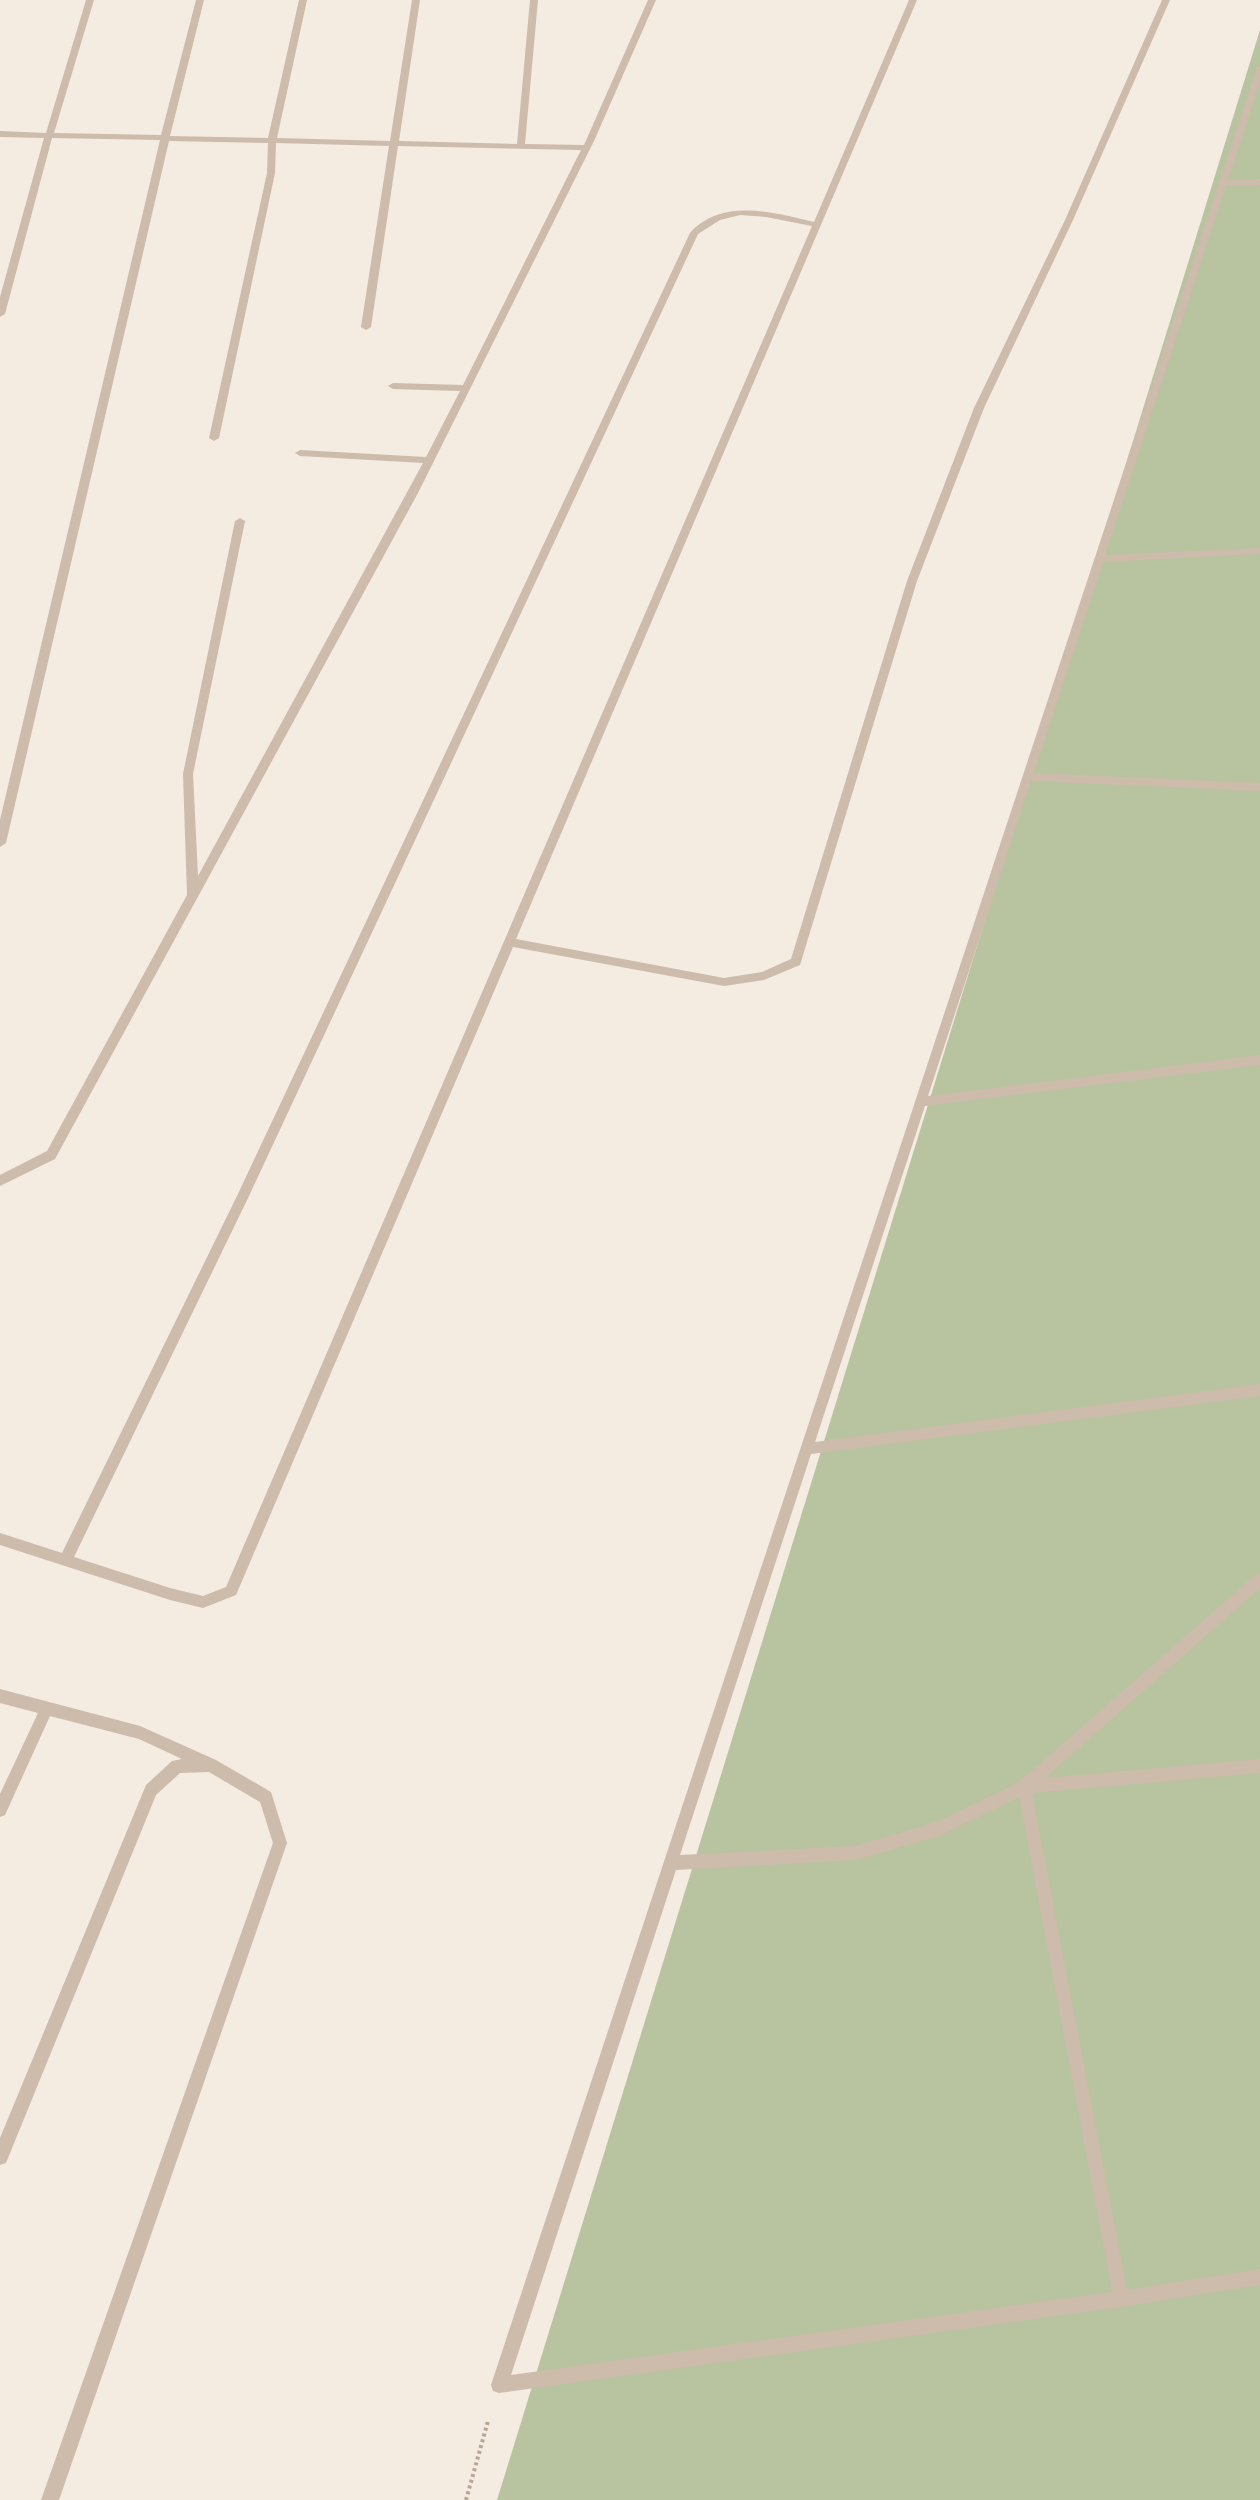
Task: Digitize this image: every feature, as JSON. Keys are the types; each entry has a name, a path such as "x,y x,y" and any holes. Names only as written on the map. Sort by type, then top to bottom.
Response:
{"lane":[{"path":"0,314 49,135 90,0"},
{"path":"0,843 165,138 200,0"},
{"path":"214,438 271,173 272,140 303,0"},
{"path":"366,327 416,0"},
{"path":"521,146 534,0"},
{"path":"0,1181 52,1155 429,460 586,148 652,0"},
{"path":"0,1539 170,1594 203,1602 231,1591 913,0"},
{"path":"509,942 724,982 764,976 796,962 912,581 980,408 1069,220 1166,0"},
{"path":"1260,69 499,2385 1121,2299 1260,2277"},
{"path":"0,134 586,148"},
{"path":"1223,183 1260,182"},
{"path":"66,1560 243,1196 694,233 718,217 736,214 758,213 817,225"},
{"path":"393,386 466,388"},
{"path":"300,453 429,460"},
{"path":"193,896 188,774 240,521"},
{"path":"1100,559 1260,551"},
{"path":"1028,777 1260,787"},
{"path":"921,1102 1260,1060"},
{"path":"807,1449 1260,1390"},
{"path":"672,1863 855,1852 939,1829 1024,1787 1260,1579"},
{"path":"0,1696 140,1733 212,1765 266,1797 280,1843 50,2500"},
{"path":"0,1810 47,1708"},
{"path":"0,2157 151,1790 176,1766 212,1765"},
{"path":"1024,1787 1260,1766"},
{"path":"1024,1787 1121,2299"}],"path":[{"path":"466,2500 499,2385"}],"green space":[{"path":"1260,30 1260,2500 497,2500"}]}
